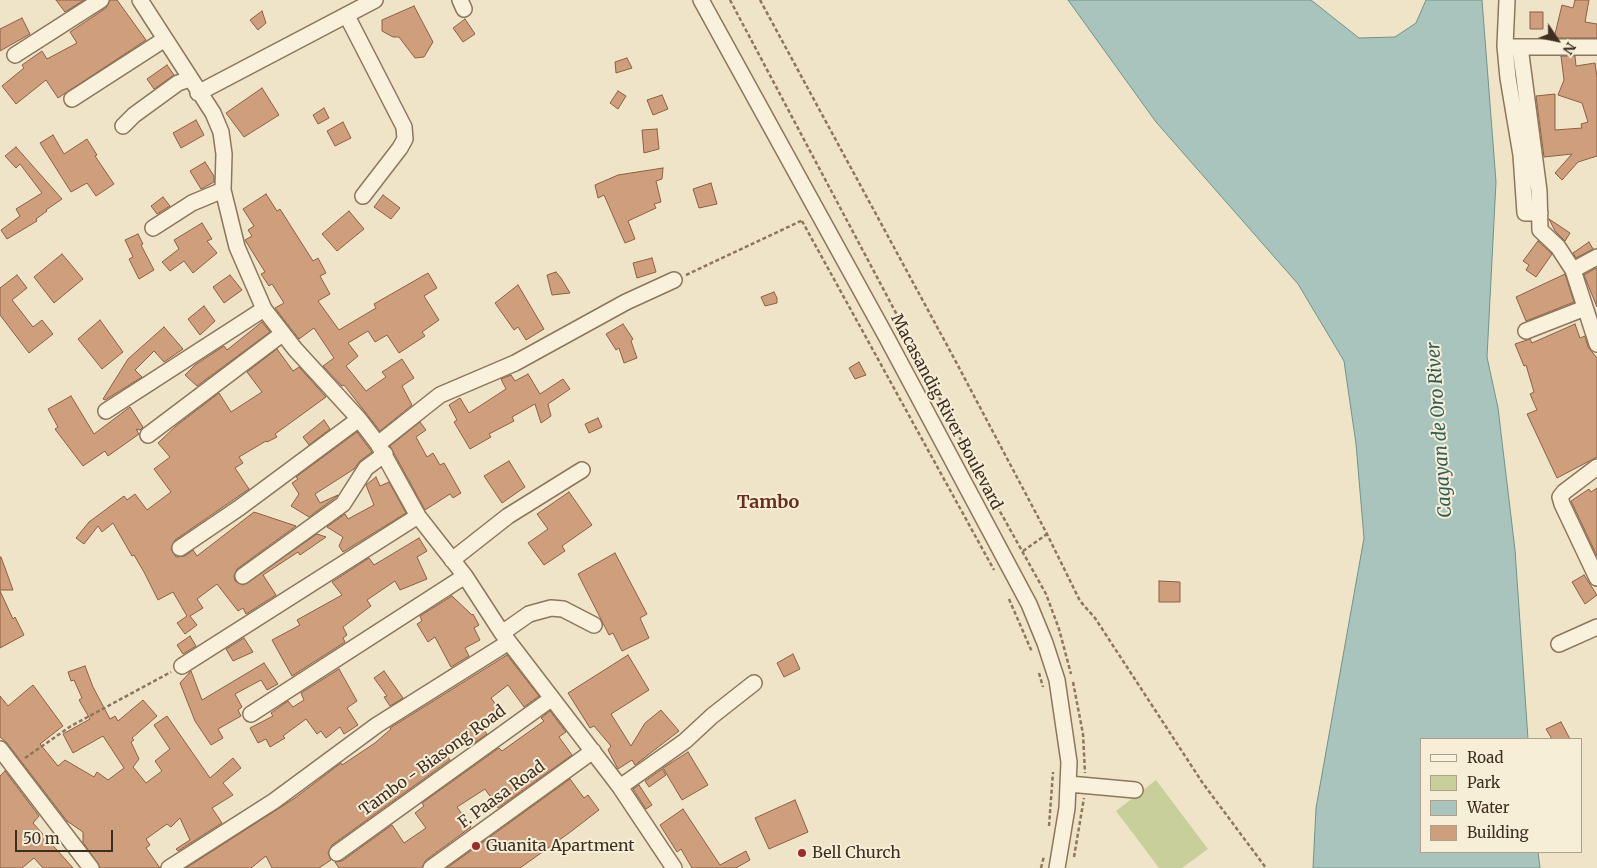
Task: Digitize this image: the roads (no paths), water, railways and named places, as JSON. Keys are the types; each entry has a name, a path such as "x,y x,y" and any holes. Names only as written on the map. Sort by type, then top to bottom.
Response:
{"street":[{"path":"15,55 101,0"},
{"path":"140,0 198,93 213,113 221,132 224,154 223,190 237,247 264,309 282,334 359,419 381,449 418,516 465,576 506,638 551,699 620,787 674,868"},
{"path":"198,93 375,0"},
{"name":"Macasandig River Boulevard","path":"701,0 1029,604 1045,643 1057,680 1069,762 1067,808 1056,868"},
{"path":"1507,0 1540,213 1540,230 1558,247 1573,270 1597,344"},
{"path":"347,16 404,127 405,138 400,148 363,196"},
{"path":"72,99 165,40"},
{"path":"1513,47 1597,47"},
{"path":"123,126 134,115 178,83 190,78"},
{"path":"153,228 192,203 223,190"},
{"path":"1573,270 1597,257"},
{"path":"244,576 343,504 366,468 381,449 440,395 515,363 626,302 674,280"},
{"path":"1526,331 1585,308"},
{"path":"106,411 264,309"},
{"path":"148,435 282,334"},
{"path":"180,548 239,508 359,419"},
{"path":"1597,467 1560,497 1597,578"},
{"path":"452,560 508,516 582,470"},
{"path":"182,666 418,516"},
{"path":"251,714 465,576"},
{"path":"169,868 195,850 246,821 377,725 506,638 519,619 551,608 563,609 594,625"},
{"path":"1559,644 1597,627"},
{"path":"620,787 685,741 712,716 754,683"},
{"name":"Tambo - Biasong Road","path":"337,853 551,699"},
{"path":"0,749 14,767 22,782 91,868"},
{"name":"F. Paasa Road","path":"431,868 593,751"},
{"path":"1069,784 1134,790"}],"water":[{"name":"Cagayan de Oro River","path":"1068,0 1311,0 1359,38 1395,37 1416,23 1426,0 1482,0 1496,182 1487,357 1498,408 1515,550 1528,738 1420,738 1420,853 1538,853 1540,868 1313,868 1316,808 1364,538 1356,444 1344,361 1298,284 1156,122"}],"place":[{"name":"Guanita Apartment","path":"476,846"},
{"name":"Bell Church","path":"802,853"}],"district":[{"name":"Tambo","path":"768,503"}]}
